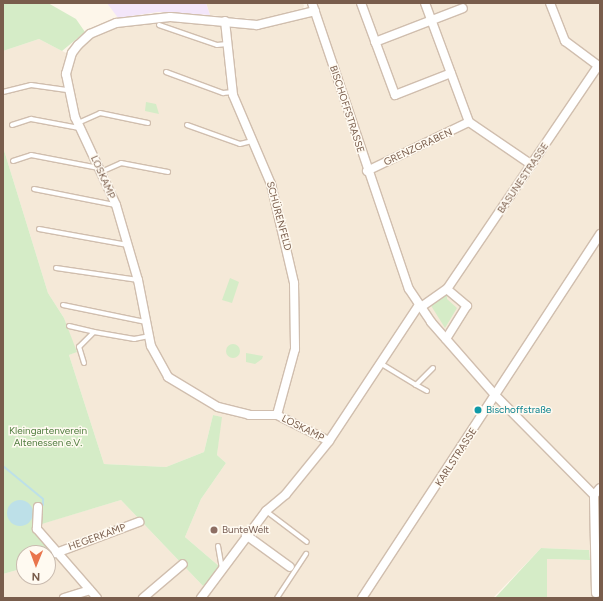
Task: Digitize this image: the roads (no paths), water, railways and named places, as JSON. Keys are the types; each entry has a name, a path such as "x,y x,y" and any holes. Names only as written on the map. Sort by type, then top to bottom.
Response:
{"street":[{"name":"BISCHOFFSTRASSE","path":"312,3 403,277 420,306 495,396 594,495"},
{"path":"361,3 395,94 451,74"},
{"path":"425,3 469,122 532,166"},
{"path":"550,3 564,41 599,67"},
{"path":"375,42 432,22 463,8"},
{"name":"LOSKAMP","path":"315,11 268,24 154,17 103,28 90,34 72,53 66,74 67,90 79,126 101,170 116,206 138,280 148,336 168,377 183,390 233,412 277,415 329,441"},
{"name":"SCHÜRENFELD","path":"225,21 233,92 271,184 285,233 297,304 291,376 277,415"},
{"name":"BASUNESTRASSE","path":"246,535 266,511 286,494 329,441 380,363 420,306 447,289 599,67"},
{"name":"GRENZGRABEN","path":"367,171 469,122"},
{"name":"KARLSTRASSE","path":"362,598 600,234"},
{"path":"446,339 467,306 447,289"},
{"path":"596,593 597,520 594,495 600,488"},
{"name":"HEGERKAMP","path":"38,507 37,529 50,545"},
{"name":"HEGERKAMP","path":"97,598 56,553 139,522"},
{"path":"201,598 246,535 290,568"},
{"path":"143,598 183,564"},
{"path":"64,598 90,590"}],"lane":[{"path":"159,24 217,45 227,44"},
{"path":"166,72 223,93 233,92"},
{"path":"3,92 31,85 67,90"},
{"path":"12,125 30,119 79,126 100,113 148,122"},
{"path":"187,125 240,144 253,141"},
{"path":"13,161 31,155 101,170 121,163 168,172"},
{"path":"34,189 116,206"},
{"path":"39,229 128,245"},
{"path":"56,268 138,280"},
{"path":"63,305 146,322"},
{"path":"69,326 134,339 148,336"},
{"path":"84,363 79,347 94,332"},
{"path":"380,363 427,391"},
{"path":"416,385 432,368"},
{"path":"266,511 307,542"},
{"path":"218,546 222,569"},
{"path":"277,598 306,554"}],"water":[{"path":"20,500 29,504 33,513 29,522 20,526 11,522 7,513 11,504"}],"waterway":[{"path":"3,466 43,499 43,505"}],"place":[{"name":"Bischoffstraße","path":"478,410"},
{"name":"BunteWelt","path":"214,530"}],"park label":[{"name":"Kleingartenverein Altenessen e.V.","path":"48,436"}]}
